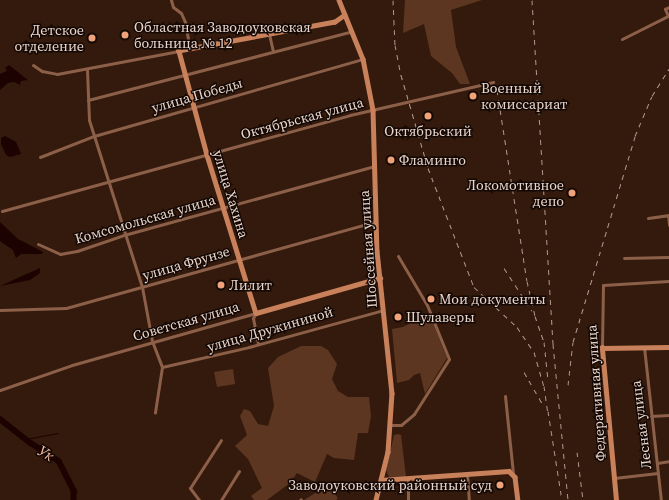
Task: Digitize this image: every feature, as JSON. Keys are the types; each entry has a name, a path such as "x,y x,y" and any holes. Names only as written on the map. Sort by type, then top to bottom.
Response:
{"street":[{"path":"171,0 173,7 181,13 185,22 190,49"},
{"name":"Шоссейная улица","path":"339,0 363,59 373,110 375,222 392,393 391,425 376,500"},
{"path":"622,39 668,16 664,9 669,7"},
{"path":"33,65 49,73 87,70 335,22 345,14"},
{"path":"88,100 352,31"},
{"path":"269,34 273,52"},
{"name":"улица Хахина","path":"180,51 207,155 256,313 253,318 258,344"},
{"name":"улица Победы","path":"40,156 94,136 363,59"},
{"path":"87,70 88,100 94,136 124,235 142,287 152,341 162,367 155,412"},
{"name":"Октябрьская улица","path":"2,211 108,184 207,155 373,110 493,82"},
{"name":"Комсомольская улица","path":"38,244 60,254 77,251 124,235 375,166"},
{"path":"648,218 669,215 669,225"},
{"name":"улица Фрунзе","path":"0,310 34,307 59,310 375,222"},
{"path":"391,425 401,425 414,414 449,359 427,305 398,256"},
{"path":"624,258 669,257"},
{"name":"Советская улица","path":"0,390 152,341 380,278"},
{"name":"Федеративная улица","path":"616,500 602,348 603,285 669,281"},
{"name":"улица Дружининой","path":"162,367 258,344 383,310"},
{"name":"Лесная улица","path":"644,347 650,416 661,500"},
{"path":"602,348 669,347"},
{"path":"504,396 513,473 518,500"},
{"path":"650,416 669,415"},
{"path":"199,500 190,488 221,440"},
{"path":"657,463 669,461"},
{"path":"222,500 239,471"},
{"path":"381,480 509,471 513,473"},
{"path":"614,478 658,473"},
{"path":"466,474 469,500"},
{"path":"408,479 408,500"}],"shaded area":[{"path":"405,0 482,0 451,10 456,47 470,84 460,84 452,73 431,56 424,24 403,33"},
{"path":"9,65 28,80 21,81 20,85 14,82 8,83 0,90 0,74 7,70 5,68"},
{"path":"5,136 16,142 21,154 10,157 6,155 1,144 1,138"},
{"path":"0,222 18,239 43,252 42,254 21,254 16,258 13,250 0,241"},
{"path":"40,268 40,273 30,280 0,286"},
{"path":"429,313 447,358 425,394 420,373 414,375 409,380 397,383 392,329 403,327"},
{"path":"301,346 321,346 328,350 337,364 332,379 338,391 348,397 369,397 371,416 368,433 358,433 354,460 334,458 327,454 315,482 297,473 290,483 267,500 254,500 251,496 262,488 248,459 235,446 247,435 240,416 244,409 250,411 258,424 268,426 274,406 268,368 278,357"},
{"path":"233,369 235,384 217,387 214,372"},
{"path":"394,435 401,435 406,477 389,477 386,470"},
{"path":"328,485 338,498 336,500 304,500"}],"waterway":[{"name":"Ук","path":"0,419 31,443 59,461 74,491 74,500"},
{"path":"26,439 57,433"}],"railway":[{"path":"393,0 395,45 401,75 428,168 474,287 517,327 534,352 544,386 548,415"},
{"path":"532,0 553,344 568,500"},
{"path":"568,385 573,342 635,136 652,96 669,69"},
{"path":"497,90 527,281 535,316 544,342 548,380"},
{"path":"504,268 532,311"},
{"path":"524,372 544,406"},
{"path":"548,411 562,500"},
{"path":"577,452 583,500"}],"place":[{"name":"Областная Заводоуковская больница № 12","path":"125,35"},
{"name":"Детское отделение","path":"92,38"},
{"name":"Военный комиссариат","path":"473,96"},
{"name":"Октябрьский","path":"428,116"},
{"name":"Фламинго","path":"391,160"},
{"name":"Локомотивное депо","path":"572,193"},
{"name":"Лилит","path":"221,285"},
{"name":"Мои документы","path":"431,299"},
{"name":"Шулаверы","path":"398,317"},
{"name":"Заводоуковский районный суд","path":"500,485"}]}
